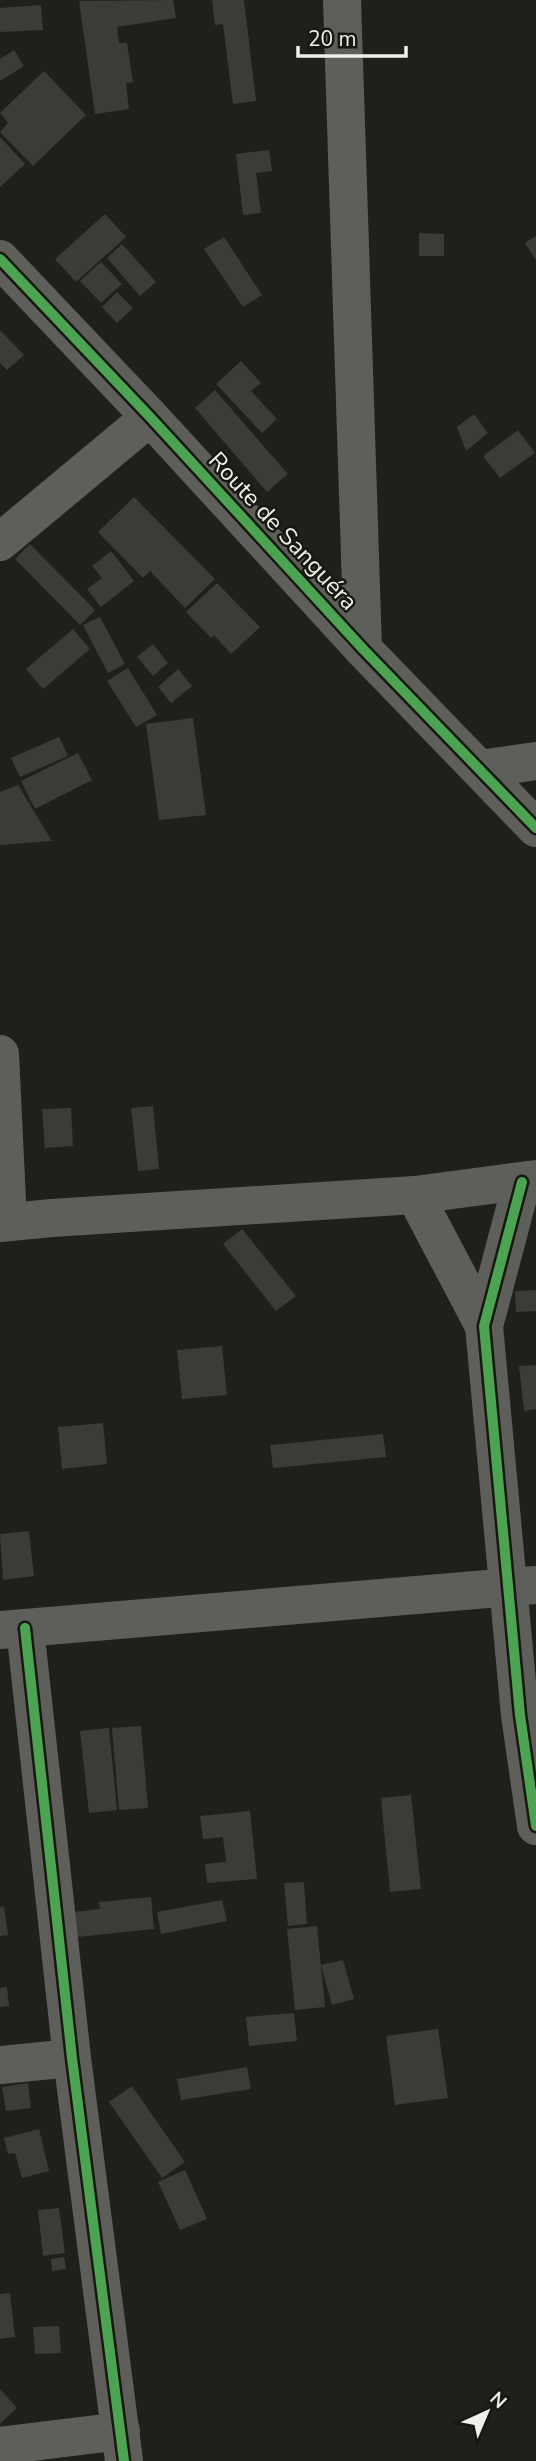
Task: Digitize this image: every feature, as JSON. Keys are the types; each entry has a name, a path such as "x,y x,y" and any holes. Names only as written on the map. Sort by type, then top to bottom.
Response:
{"street":[{"path":"342,0 363,649"},
{"name":"Route de Sanguéra","path":"0,259 150,417 363,649 536,828"},
{"path":"0,542 150,417"},
{"path":"480,769 536,761"},
{"path":"0,1054 4,1223 415,1195 529,1180 484,1326"},
{"path":"415,1195 484,1326 522,1587 520,1716 536,1826"},
{"path":"0,2446 123,2446 13,1629 522,1587"},
{"path":"0,2065 72,2058"}],"building":[{"path":"173,0 176,18 117,27 119,43 127,43 133,82 126,83 129,109 95,114 79,1"},
{"path":"212,0 244,0 256,101 233,104 223,24 215,25"},
{"path":"41,5 43,30 0,32 0,8"},
{"path":"14,50 24,66 0,81 0,59"},
{"path":"44,71 86,115 33,166 0,132 8,123 0,113"},
{"path":"0,137 25,164 0,187"},
{"path":"269,150 272,171 256,173 261,213 243,215 236,154"},
{"path":"105,214 126,237 76,282 55,259"},
{"path":"419,233 444,234 444,256 419,256"},
{"path":"536,236 536,260 525,243"},
{"path":"224,237 262,295 243,307 204,249"},
{"path":"122,244 156,282 140,296 107,258"},
{"path":"101,262 122,284 101,303 80,281"},
{"path":"117,292 133,308 117,323 102,307"},
{"path":"0,330 24,355 7,370 0,363"},
{"path":"241,361 261,383 251,391 277,419 262,433 216,384"},
{"path":"215,390 288,474 267,492 195,408"},
{"path":"474,414 488,433 466,451 457,427"},
{"path":"518,430 535,453 500,478 483,456"},
{"path":"134,497 215,579 185,608 150,571 143,578 98,532"},
{"path":"30,544 95,610 80,625 15,559"},
{"path":"111,551 134,581 101,607 87,589 102,578 92,566"},
{"path":"217,583 260,627 231,654 214,635 211,638 186,612"},
{"path":"100,617 125,664 108,673 83,625"},
{"path":"73,629 90,649 43,689 26,669"},
{"path":"153,644 168,663 153,676 137,657"},
{"path":"128,668 157,715 136,727 107,681"},
{"path":"178,669 192,686 171,703 158,687"},
{"path":"193,718 206,815 159,820 146,724"},
{"path":"59,737 68,756 20,777 11,758"},
{"path":"78,753 92,780 35,809 21,781"},
{"path":"18,785 52,841 0,845 0,792"},
{"path":"153,1106 159,1169 138,1171 131,1108"},
{"path":"71,1108 73,1146 45,1148 42,1109"},
{"path":"242,1229 296,1296 276,1311 223,1244"},
{"path":"536,1290 536,1311 516,1312 515,1291"},
{"path":"222,1346 227,1395 182,1399 177,1350"},
{"path":"536,1365 536,1409 524,1411 519,1366"},
{"path":"103,1423 107,1464 62,1469 58,1427"},
{"path":"383,1434 386,1457 273,1468 270,1445"},
{"path":"29,1531 34,1576 3,1580 0,1534"},
{"path":"141,1726 148,1808 119,1810 112,1728"},
{"path":"109,1728 117,1810 89,1813 80,1731"},
{"path":"411,1795 421,1889 390,1892 381,1798"},
{"path":"250,1811 257,1879 207,1883 205,1864 226,1862 223,1837 203,1839 200,1816"},
{"path":"304,1882 307,1924 288,1926 284,1883"},
{"path":"151,1897 154,1929 77,1937 74,1912 100,1909 99,1902"},
{"path":"222,1900 227,1921 161,1934 157,1912"},
{"path":"4,1906 8,1935 0,1936 0,1907"},
{"path":"317,1926 325,2007 295,2010 287,1929"},
{"path":"343,1960 354,1999 332,2005 321,1965"},
{"path":"7,1987 9,2006 0,2007 0,1988"},
{"path":"294,2013 297,2041 249,2046 246,2017"},
{"path":"438,2029 448,2098 395,2105 386,2036"},
{"path":"247,2067 251,2089 181,2100 177,2079"},
{"path":"28,2083 31,2108 6,2111 2,2087"},
{"path":"132,2086 185,2162 162,2178 109,2102"},
{"path":"39,2129 49,2171 22,2178 15,2153 8,2154 4,2138"},
{"path":"185,2170 207,2219 180,2230 158,2182"},
{"path":"59,2208 65,2253 43,2256 38,2210"},
{"path":"64,2257 66,2269 52,2271 51,2259"},
{"path":"10,2293 15,2337 0,2339 0,2294"},
{"path":"59,2326 61,2353 35,2354 33,2327"},
{"path":"0,2389 17,2408 0,2424"}],"cycle path":[{"path":"0,259 150,417 363,649 536,828"},
{"path":"522,1182 484,1326 520,1715 536,1826"},
{"path":"25,1628 72,2058 124,2461"}]}
